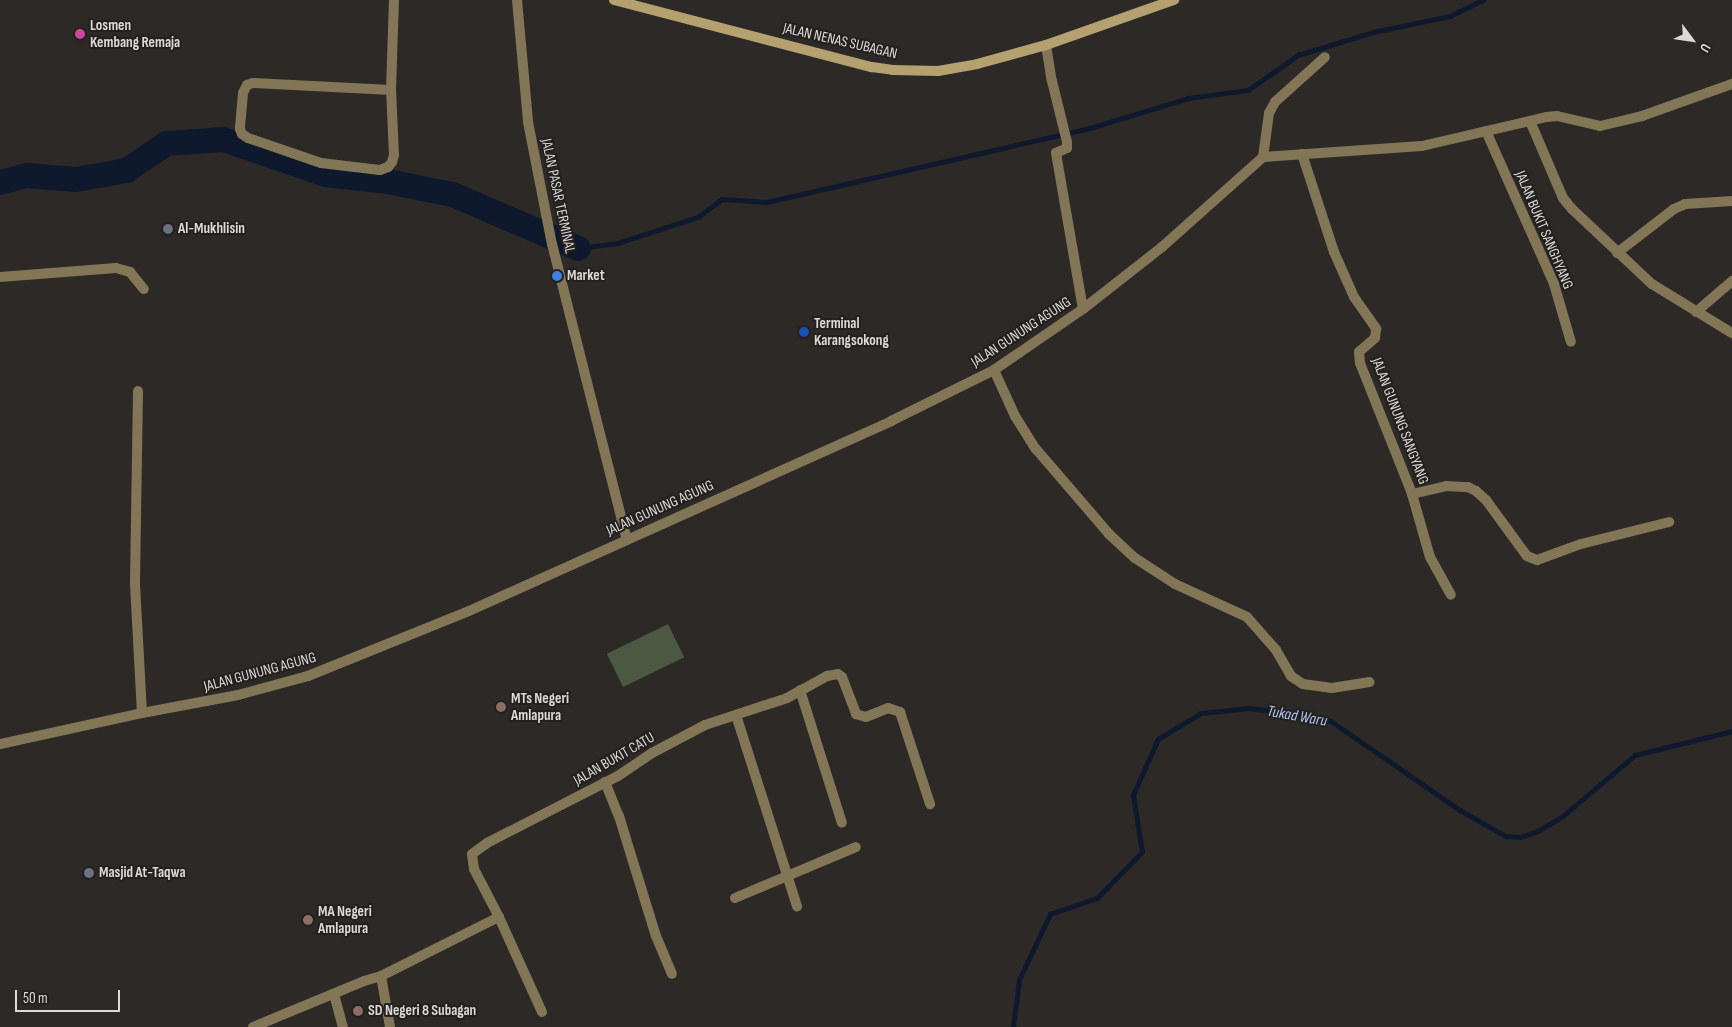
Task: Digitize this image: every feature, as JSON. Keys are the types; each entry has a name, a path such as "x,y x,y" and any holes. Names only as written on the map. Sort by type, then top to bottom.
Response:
{"main road":[{"name":"JALAN NENAS SUBAGAN","path":"614,0 872,67 893,70 938,71 977,64 1046,45 1174,0"}],"street":[{"path":"391,90 253,83 247,85 244,93 240,129 242,134 248,138 321,163 380,170 392,162 394,155 391,90 394,0"},
{"name":"JALAN PASAR TERMINAL","path":"517,0 528,122 548,226 627,540"},
{"path":"1046,45 1052,81 1067,142 1067,148 1056,153 1083,309"},
{"path":"1325,57 1275,102 1269,113 1263,157 1422,146 1530,120 1557,116 1600,126 1642,116 1732,84"},
{"path":"1530,120 1563,198 1572,209 1652,284 1732,333"},
{"name":"JALAN BUKIT SANGHYANG","path":"1486,130 1554,284 1571,342"},
{"name":"JALAN GUNUNG SANGYANG","path":"1302,154 1334,252 1354,297 1376,329 1377,336 1359,352 1360,363 1412,494 1430,557 1451,595"},
{"name":"JALAN GUNUNG AGUNG","path":"0,744 142,713 238,695 308,676 469,611 891,421 994,370 1083,309 1162,247 1263,157"},
{"path":"1617,253 1674,209 1685,204 1732,201"},
{"path":"0,276 116,268 130,272 144,289"},
{"path":"1696,312 1732,281"},
{"path":"994,370 1014,416 1036,449 1104,528 1135,558 1174,584 1247,617 1276,650 1291,676 1303,684 1332,688 1370,682"},
{"path":"138,391 135,584 142,713"},
{"path":"1412,494 1446,486 1468,487 1476,491 1486,500 1514,541 1531,559 1537,560 1581,544 1669,522"},
{"name":"JALAN BUKIT CATU","path":"542,1012 499,917 474,869 472,854 487,843 605,782 652,753 705,725 787,698 827,676 838,674 842,677 856,714 866,718 888,708 900,712 930,804"},
{"path":"800,690 842,823"},
{"path":"736,715 798,906"},
{"path":"605,782 619,816 656,936 672,974"},
{"path":"735,898 856,848"},
{"path":"253,1027 381,976 499,917"},
{"path":"381,976 390,1027"},
{"path":"334,994 343,1027"}],"green space":[{"path":"668,624 684,657 623,687 607,654"}],"waterway":[{"path":"578,248 618,243 698,217 722,199 767,202 1090,128 1188,98 1248,90 1298,55 1373,32 1450,16 1483,0"},
{"path":"0,182 27,175 75,179 126,170 166,143 223,139 325,174 387,181 452,194 578,248"},
{"name":"Tukad Waru","path":"1013,1027 1019,980 1050,914 1097,898 1142,852 1133,795 1158,739 1201,713 1249,708 1291,713 1331,721 1460,810 1506,836 1520,837 1538,831 1563,816 1635,755 1732,731"}],"place":[{"name":"Losmen Kembang Remaja","path":"80,34"},
{"name":"Al-Mukhlisin","path":"168,229"},
{"name":"Market","path":"557,276"},
{"name":"Terminal Karangsokong","path":"804,332"},
{"name":"MTs Negeri Amlapura","path":"501,707"},
{"name":"Masjid At-Taqwa","path":"89,873"},
{"name":"MA Negeri Amlapura","path":"308,920"},
{"name":"SD Negeri 8 Subagan","path":"358,1011"}]}
